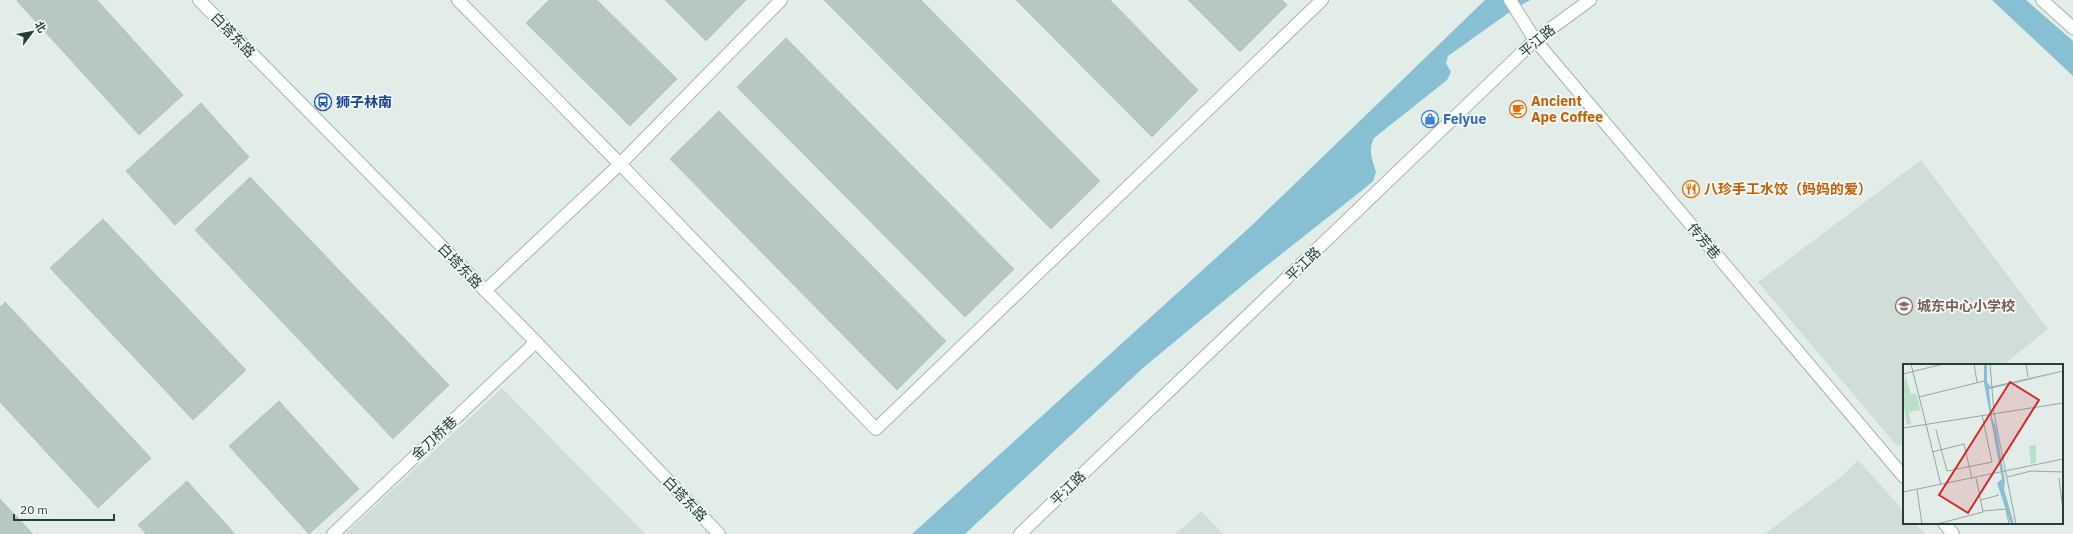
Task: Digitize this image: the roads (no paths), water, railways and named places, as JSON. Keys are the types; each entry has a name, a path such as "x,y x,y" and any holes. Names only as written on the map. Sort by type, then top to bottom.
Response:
{"street":[{"name":"白塔东路","path":"199,0 485,292 536,342 719,534"},
{"path":"458,0 620,164 876,428 1322,0"},
{"path":"485,292 620,164 781,0"},
{"name":"传芳巷","path":"1510,0 1535,40 1903,476"},
{"name":"平江路","path":"1020,534 1535,40 1590,0"},
{"path":"2042,0 2073,28"},
{"name":"金刀桥巷","path":"333,534 536,342"},
{"path":"1945,524 1953,534"}],"water":[{"path":"1485,0 1530,0 1514,9 1448,56 1446,63 1451,72 1447,80 1374,138 1371,151 1376,172 1373,181 1260,271 1144,367 965,534 912,534 1250,227"},
{"path":"1992,0 2026,0 2073,41 2073,76"}],"place":[{"name":"狮子林南","path":"323,102"},
{"name":"Ancient Ape Coffee","path":"1518,109"},
{"name":"Feiyue","path":"1430,119"},
{"name":"八珍手工水饺（妈妈的爱）","path":"1691,189"},
{"name":"城东中心小学校","path":"1904,306"}]}
